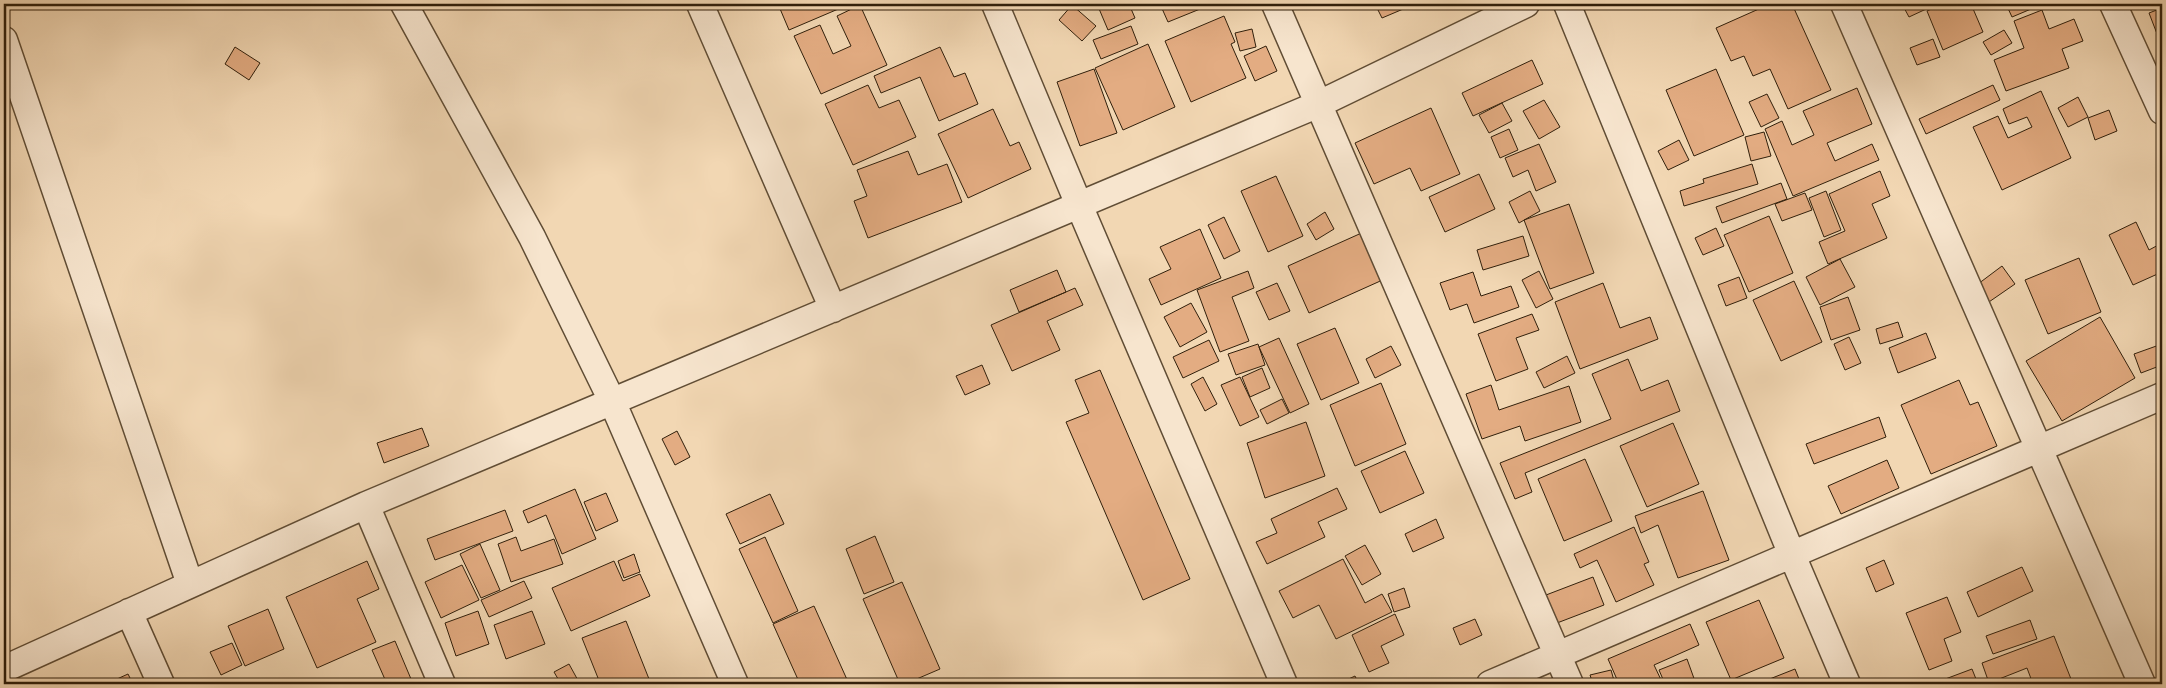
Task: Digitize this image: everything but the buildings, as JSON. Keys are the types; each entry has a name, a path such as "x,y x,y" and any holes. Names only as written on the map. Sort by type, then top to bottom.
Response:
{"street":[{"path":"404,4 532,237 612,401 735,684"},
{"path":"700,4 833,309"},
{"path":"995,4 1284,684"},
{"path":"1276,4 1570,684"},
{"path":"4,669 366,505 1319,104 1526,4"},
{"path":"1568,4 1792,555 1847,684"},
{"path":"1844,4 2142,684"},
{"path":"2113,4 2162,111"},
{"path":"4,40 190,584"},
{"path":"1490,684 2162,396"},
{"path":"366,505 442,684"},
{"path":"129,612 161,684"}]}
